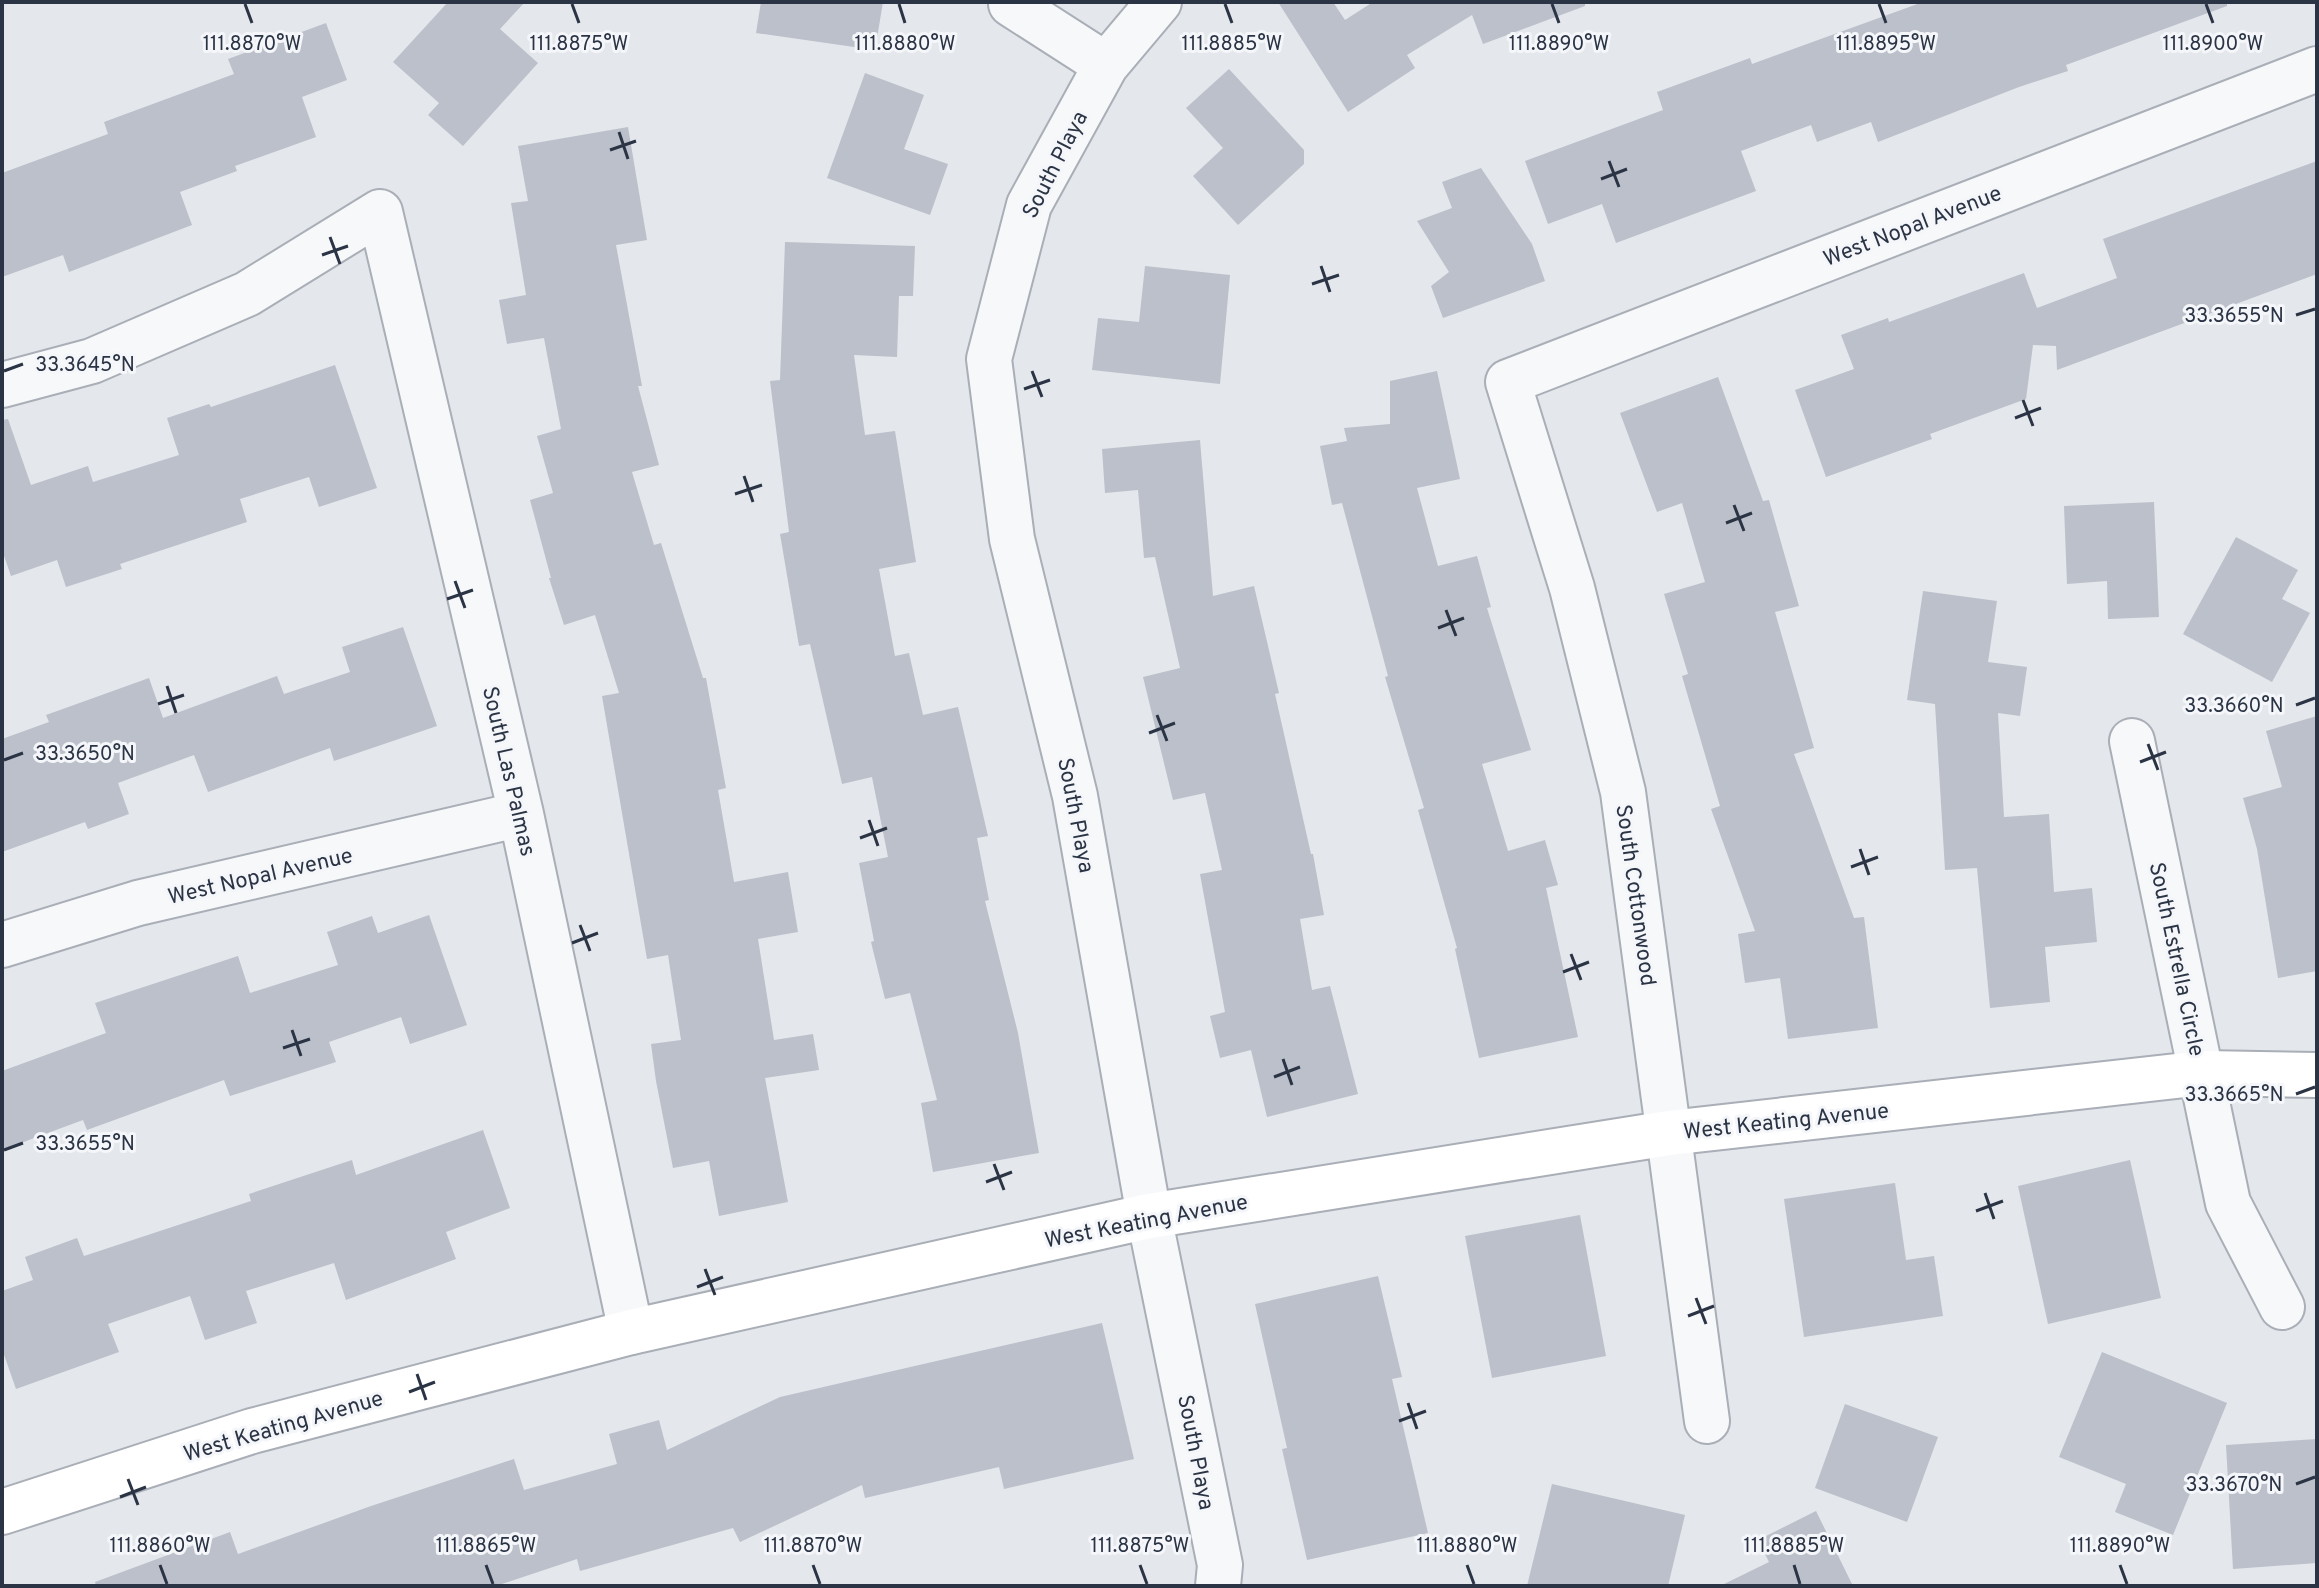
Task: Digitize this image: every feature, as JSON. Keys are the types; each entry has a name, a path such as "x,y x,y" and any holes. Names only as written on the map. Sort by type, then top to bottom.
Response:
{"street":[{"name":"South Playa","path":"1159,2 1106,65 1029,205 989,359 1012,539 1075,796 1149,1216 1220,1565 1218,1586"},
{"path":"1011,4 1106,65"},
{"name":"West Nopal Avenue","path":"1508,382 2317,69"},
{"name":"South Las Palmas","path":"2,385 92,361 247,294 380,212 521,814 631,1332"},
{"name":"South Cottonwood","path":"1508,382 1572,588 1623,792 1707,1421"},
{"name":"South Estrella Circle","path":"2132,741 2228,1203 2282,1307"},
{"name":"West Nopal Avenue","path":"2,945 138,903 521,814"},
{"name":"West Keating Avenue","path":"2,1512 252,1431 631,1332 1149,1216 1669,1133 2203,1073 2317,1075"}],"building":[{"path":"448,2 525,2 500,29 538,63 463,146 428,115 439,103 393,62"},
{"path":"761,2 883,2 875,50 756,33"},
{"path":"1278,2 1333,2 1345,20 1373,2 1585,2 1585,6 1483,44 1472,15 1407,55 1415,68 1348,112"},
{"path":"1923,2 2227,2 2227,6 2066,65 2068,71 1878,142 1871,122 1817,142 1811,125 1741,151 1756,191 1616,243 1602,204 1548,224 1525,161 1663,110 1657,92 1750,58 1752,64"},
{"path":"326,23 347,80 302,97 316,137 235,166 237,171 180,192 192,225 69,272 63,255 2,277 2,173 108,134 104,122 234,74 228,59"},
{"path":"1229,69 1304,150 1304,164 1238,225 1193,176 1223,148 1186,108"},
{"path":"865,73 924,95 904,149 948,164 930,215 827,178"},
{"path":"628,127 647,240 616,245 642,386 638,386 659,465 632,472 654,545 661,543 703,678 706,678 726,788 718,790 734,882 788,872 798,932 758,939 774,1040 813,1034 819,1070 765,1078 788,1202 719,1216 709,1161 673,1168 656,1081 651,1044 681,1040 668,955 647,959 602,696 619,693 595,615 564,625 530,500 553,493 537,436 561,429 544,338 507,344 499,300 526,295 511,203 528,201 518,146"},
{"path":"2317,161 2317,274 2057,370 2056,346 2033,345 2026,399 1930,434 1932,439 1826,477 1795,390 1854,369 1841,335 1888,318 1889,322 2024,273 2037,308 2117,278 2103,239"},
{"path":"1481,168 1532,244 1545,281 1443,318 1431,286 1449,272 1417,221 1452,208 1442,182"},
{"path":"785,242 915,246 913,296 899,296 897,357 854,355 865,435 895,431 916,562 879,569 895,656 909,653 923,715 958,707 988,836 977,838 989,900 985,901 1018,1033 1039,1153 933,1172 921,1103 937,1100 910,993 885,999 871,942 874,941 859,863 888,857 872,777 842,784 810,644 799,646 780,534 789,532 770,381 780,380"},
{"path":"1145,266 1230,275 1220,384 1092,370 1098,318 1139,322"},
{"path":"335,365 377,488 319,507 309,477 240,499 247,522 120,564 122,569 66,587 57,560 11,576 2,550 2,420 8,419 31,485 88,466 93,482 179,455 167,418 209,404 211,407"},
{"path":"1437,371 1460,479 1417,488 1438,566 1477,556 1491,607 1487,608 1531,750 1482,764 1508,851 1545,840 1558,885 1546,888 1578,1037 1479,1058 1457,948 1418,810 1424,808 1385,677 1388,676 1342,503 1332,505 1320,446 1347,441 1344,428 1390,424 1390,381"},
{"path":"1718,377 1763,501 1769,500 1799,606 1775,612 1814,748 1794,754 1854,918 1864,917 1878,1028 1788,1039 1780,978 1745,983 1738,934 1755,931 1711,809 1720,806 1682,676 1688,674 1664,594 1705,582 1682,503 1657,512 1620,413"},
{"path":"1200,440 1213,596 1254,586 1324,915 1300,919 1312,990 1330,986 1358,1094 1267,1117 1251,1050 1220,1058 1210,1016 1225,1012 1200,874 1222,870 1205,793 1173,800 1143,677 1180,668 1155,557 1144,558 1138,490 1105,493 1102,449"},
{"path":"2154,502 2159,617 2108,619 2107,581 2067,584 2064,506"},
{"path":"2236,537 2298,570 2282,599 2310,613 2272,682 2183,634"},
{"path":"1923,591 1997,601 1988,662 2027,667 2020,716 1998,713 2004,817 2049,814 2054,892 2092,888 2097,942 2045,947 2050,1002 1990,1008 1977,868 1945,870 1935,704 1907,700"},
{"path":"403,627 437,726 334,761 330,748 208,792 194,755 118,783 129,814 88,829 85,822 2,852 2,739 49,722 46,715 149,678 163,718 277,676 284,694 350,672 342,647"},
{"path":"2317,716 2317,971 2278,978 2257,849 2243,798 2282,787 2266,731"},
{"path":"429,915 467,1025 410,1044 401,1017 329,1042 336,1062 230,1096 224,1080 87,1130 83,1120 2,1150 2,1071 106,1033 95,1003 238,956 250,993 338,965 327,932 372,916 378,933"},
{"path":"483,1130 510,1208 446,1232 456,1259 346,1300 334,1263 246,1291 257,1323 205,1340 190,1296 108,1324 119,1352 16,1389 2,1349 2,1291 33,1280 25,1257 77,1238 84,1256 251,1201 249,1194 352,1160 356,1175"},
{"path":"2130,1160 2161,1298 2048,1324 2018,1186"},
{"path":"1895,1183 1906,1260 1934,1256 1943,1316 1804,1337 1784,1199"},
{"path":"1580,1215 1606,1356 1492,1378 1465,1236"},
{"path":"1378,1276 1402,1377 1392,1379 1428,1533 1307,1560 1282,1449 1287,1448 1255,1304"},
{"path":"1102,1323 1134,1459 1004,1489 999,1467 865,1498 862,1485 740,1542 733,1528 580,1571 577,1559 496,1586 96,1586 95,1582 230,1532 238,1554 514,1459 524,1490 617,1464 609,1434 659,1420 667,1450 780,1397"},
{"path":"2102,1352 2227,1403 2173,1535 2115,1512 2126,1484 2059,1457"},
{"path":"1845,1404 1938,1437 1907,1522 1815,1488"},
{"path":"2317,1439 2317,1563 2233,1569 2226,1445"},
{"path":"1552,1484 1685,1515 1668,1586 1527,1586"},
{"path":"1816,1511 1853,1586 1720,1586 1769,1562 1758,1540"}]}
